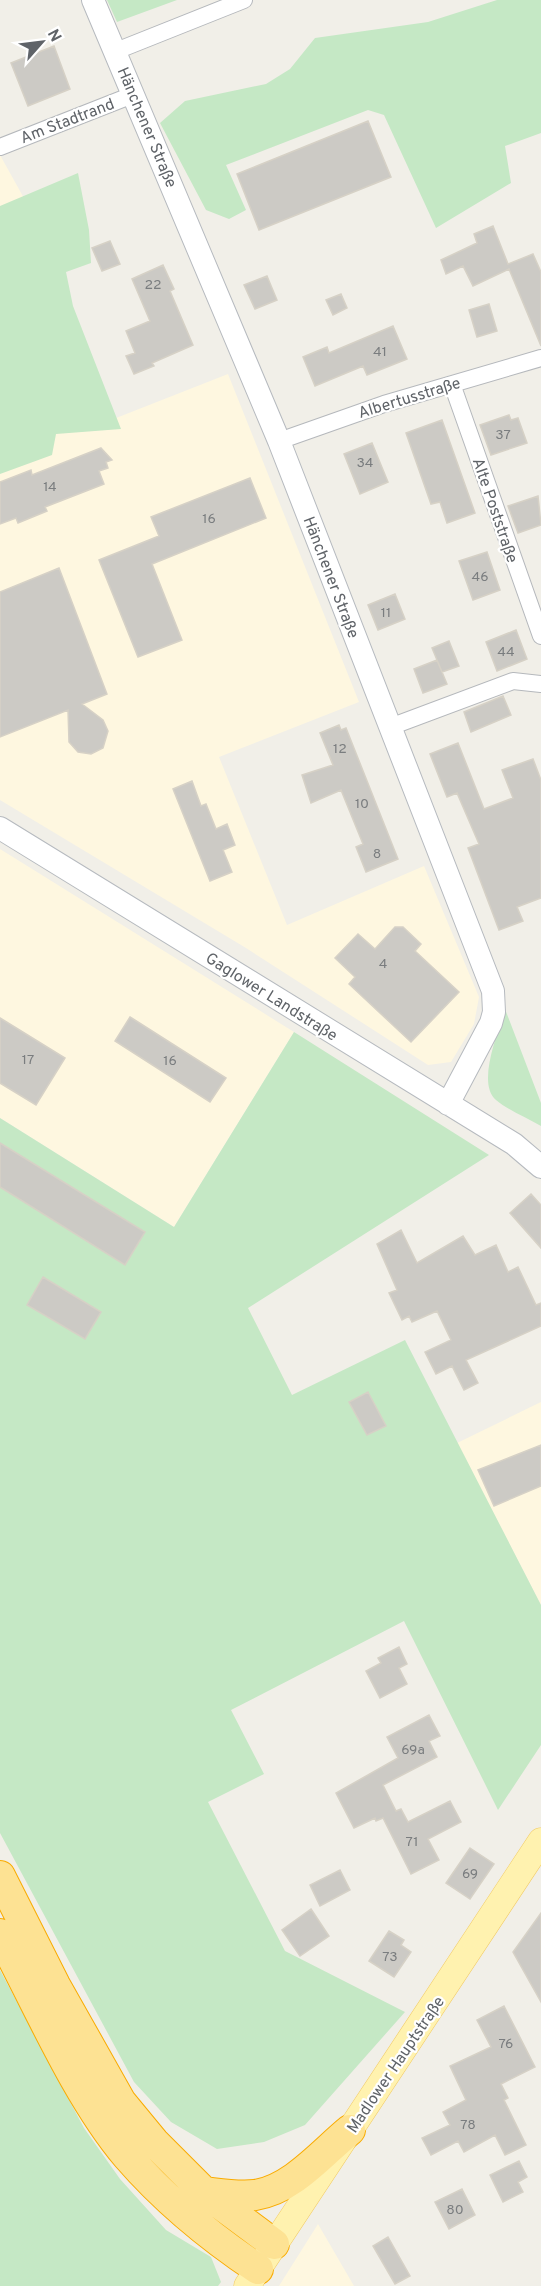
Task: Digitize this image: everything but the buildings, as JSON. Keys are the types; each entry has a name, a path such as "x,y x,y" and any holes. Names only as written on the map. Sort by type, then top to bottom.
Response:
{"highway":[{"path":"0,1876 55,1985 121,2102 154,2142 204,2192 274,2244"},
{"path":"0,1934 76,2078 126,2154 180,2210 253,2278"},
{"path":"204,2192 243,2196 273,2190 296,2175 350,2130"}],"main road":[{"name":"Madlower Hauptstraße","path":"253,2278 438,2001 541,1841"}],"street":[{"name":"Hänchener Straße","path":"93,0 135,94 279,441 493,991 494,1012 491,1023 448,1104"},
{"path":"116,51 244,0"},
{"name":"Am Stadtrand","path":"0,147 135,94"},
{"name":"Albertusstraße","path":"279,441 384,404 541,358"},
{"name":"Alte Poststraße","path":"452,384 541,636"},
{"path":"390,727 513,681 541,684"},
{"name":"Gaglower Landstraße","path":"0,828 514,1144 541,1167"}],"shaded area":[{"path":"0,155 25,200 111,420 228,374 359,702 219,757 287,925 424,866 479,997 474,1024 451,1062 428,1065 246,948 0,800"},
{"path":"0,849 294,1032 174,1227 0,1118"},
{"path":"541,1402 541,1605 457,1443"},
{"path":"318,2224 354,2286 279,2286"}],"green space":[{"path":"107,0 177,0 117,22"},
{"path":"497,0 541,0 541,133 505,146 511,183 436,228 384,115 368,110 226,165 246,210 229,219 206,210 160,123 185,101 266,84 290,69 315,38 428,22"},
{"path":"78,173 89,230 91,263 66,272 73,306 121,429 56,434 52,455 0,474 0,206"},
{"path":"505,1009 541,1103 541,1126 501,1104 490,1092 488,1070"},
{"path":"294,1032 489,1155 248,1308 292,1395 405,1340 541,1605 541,1745 498,1810 404,1621 231,1710 264,1774 208,1802 285,1951 405,2012 305,2125 264,2142 217,2149 171,2122 134,2082 0,1833 0,1118 174,1227"},
{"path":"0,1970 84,2128 120,2179 166,2230 211,2257 221,2282 218,2286 0,2286"}]}
